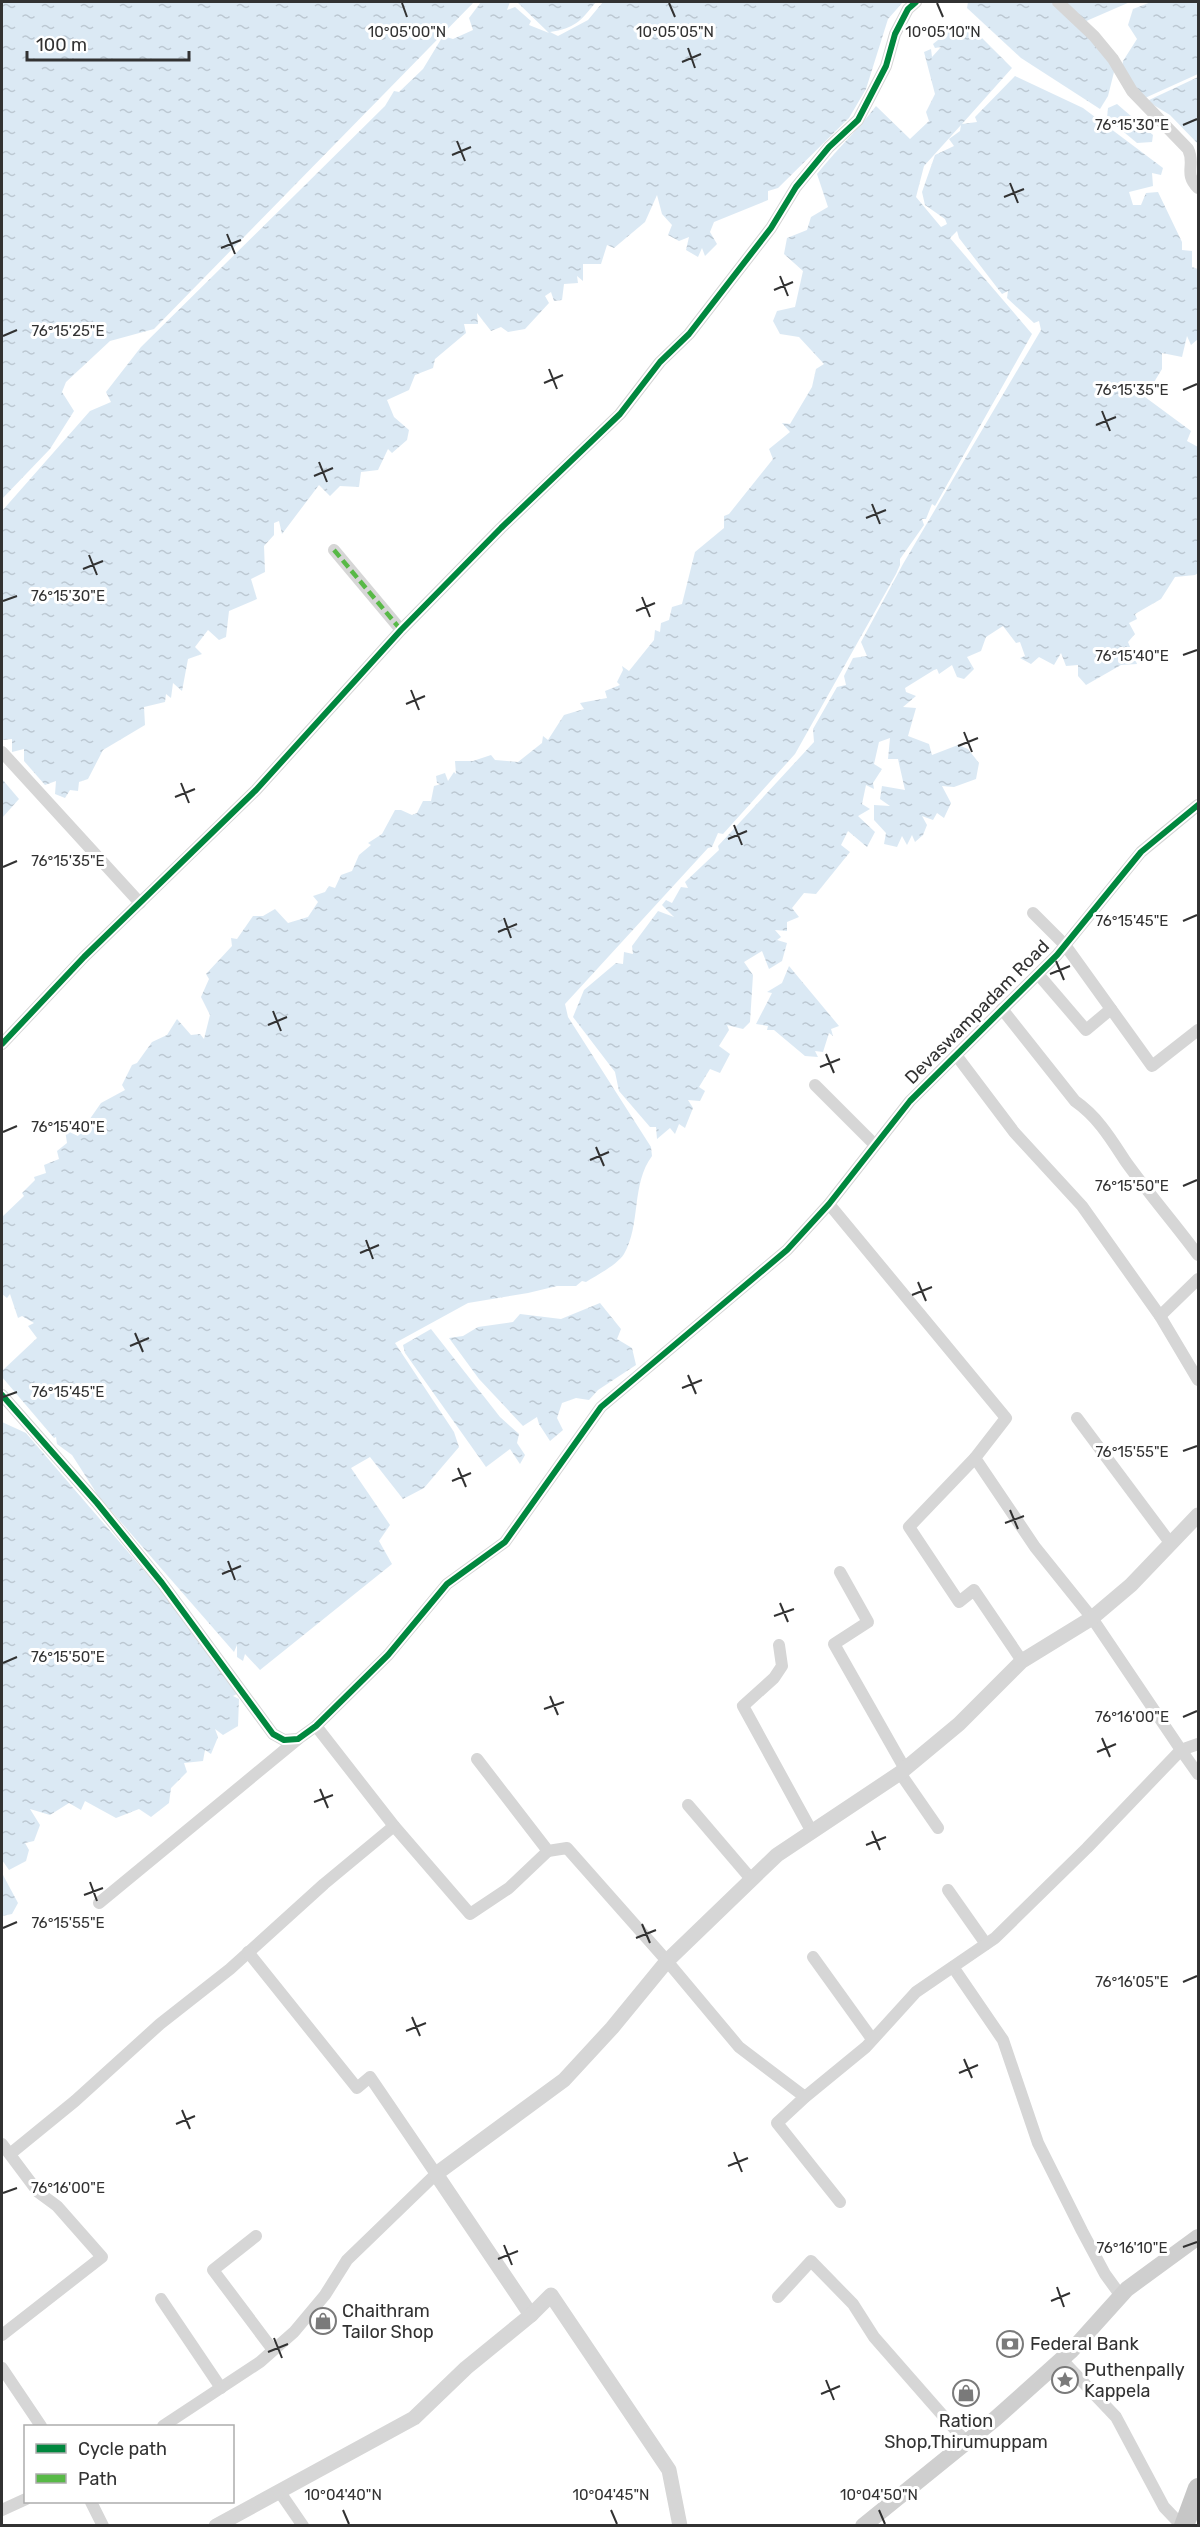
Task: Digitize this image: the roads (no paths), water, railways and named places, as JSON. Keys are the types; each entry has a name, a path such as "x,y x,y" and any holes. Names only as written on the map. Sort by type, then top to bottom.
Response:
{"highway":[{"path":"1183,2526 1198,2488"}],"main road":[{"path":"863,2526 966,2442 1061,2359 1121,2296 1198,2237"}],"street":[{"path":"2,1044 84,957 256,790 401,630 501,528 620,414 660,362 689,334 771,228 795,187 829,147 858,120 886,66 895,34 908,9 916,2"},
{"path":"1058,2 1094,36 1113,59 1132,91 1188,149 1192,157 1189,172 1191,181 1198,189"},
{"path":"334,550 401,630"},
{"path":"2,752 140,903"},
{"name":"Devaswampadam Road","path":"99,1903 316,1726 388,1655 447,1584 505,1542 601,1407 787,1250 829,1204 910,1101 1065,945 1141,852 1198,805"},
{"path":"1033,913 1065,945 1152,1066 1198,1030"},
{"path":"1038,974 1086,1030 1111,1009"},
{"path":"1002,1009 1075,1101 1089,1111 1112,1138 1126,1162 1198,1255"},
{"path":"956,1055 1014,1132 1082,1206 1160,1316 1198,1380"},
{"path":"815,1085 875,1145"},
{"path":"829,1204 1006,1418 975,1458 909,1527 959,1602 975,1590 1022,1661"},
{"path":"1160,1316 1198,1280"},
{"path":"2,1395 97,1503 162,1583 273,1734 285,1740 298,1739"},
{"path":"1077,1418 1171,1544"},
{"path":"975,1458 1035,1547 1092,1618 1198,1774"},
{"path":"166,2425 222,2388 294,2332 325,2295 347,2260 436,2174 564,2080 612,2028 667,1961 777,1855 902,1771 959,1725 1022,1661 1092,1618 1131,1585 1198,1515"},
{"path":"840,1572 868,1622 834,1644 902,1771 938,1828"},
{"path":"779,1645 782,1666 774,1678 743,1706 812,1832"},
{"path":"316,1726 394,1826 471,1914 509,1888 548,1851 567,1848 739,2047 805,2097"},
{"path":"840,2202 777,2123 872,2039 916,1992 986,1944 1087,1848 1181,1750 1198,1744"},
{"path":"477,1759 548,1851"},
{"path":"688,1805 752,1880"},
{"path":"2,2335 102,2257 57,2206 38,2192 6,2149 75,2101 160,2024 248,1952 324,1884 394,1826"},
{"path":"948,1890 986,1944"},
{"path":"248,1952 357,2088 370,2077 531,2315"},
{"path":"813,1957 872,2039"},
{"path":"953,1967 1003,2040 1038,2143 1082,2231 1121,2296"},
{"path":"256,2236 213,2270 273,2350"},
{"path":"778,2297 811,2261 853,2304 874,2337 966,2442"},
{"path":"216,2526 414,2418 466,2368 531,2315 551,2295 669,2470 680,2526"},
{"path":"161,2299 222,2388"},
{"path":"1061,2359 1116,2417 1164,2507 1183,2526"},
{"path":"2,2368 40,2425"},
{"path":"279,2491 303,2526"},
{"path":"2,2510 24,2500"},
{"path":"92,2503 103,2526"}],"water":[{"path":"2,2 474,2 154,329 110,341 66,382 62,392 74,411 50,449 2,499"},
{"path":"481,2 510,2 507,10 515,7 531,21 529,25 549,33 517,2 596,2 576,23 550,32 558,36 588,20 603,2 903,2 888,19 866,89 849,118 778,188 768,191 768,200 714,222 710,232 717,244 705,256 702,248 698,257 686,250 689,237 679,241 668,235 672,225 662,214 657,195 645,222 614,248 607,245 601,264 583,264 583,281 577,276 578,283 564,284 562,300 554,301 551,292 545,296 549,303 525,329 508,332 501,327 491,331 477,313 478,324 464,324 466,333 435,359 433,368 415,375 409,390 387,400 394,417 409,430 407,440 392,453 388,449 378,470 361,472 359,487 340,486 330,496 319,485 282,534 279,521 274,523 274,535 264,546 265,572 251,579 257,599 229,611 226,637 219,640 208,630 195,647 202,654 188,659 182,691 173,683 171,698 166,694 165,702 144,707 145,725 103,750 88,779 79,782 78,791 70,790 65,798 55,794 56,781 45,785 24,761 24,749 12,752 12,739 2,740 2,511 90,411 111,402 106,392 141,347 385,106 394,91 399,92 423,69 443,36 453,39 473,30 469,18"},
{"path":"968,2 1056,2 1118,56 1108,96 1100,109 1021,58 967,8"},
{"path":"1060,2 1130,2 1084,22"},
{"path":"1151,2 1198,2 1198,74 1145,98 1121,74 1123,61 1137,39 1128,25 1133,9"},
{"path":"958,24 973,29 1012,68 962,124 977,122 975,117 1015,76 1083,108 1163,168 1161,175 1152,173 1153,186 1129,192 1133,205 1141,205 1146,193 1158,192 1182,242 1182,250 1192,251 1192,267 1198,269 1198,339 1191,345 1187,336 1182,357 1162,353 1162,369 1145,397 1191,431 1187,441 1198,447 1198,573 1175,577 1161,599 1135,614 1137,619 1129,623 1135,634 1128,642 1137,664 1121,665 1086,685 1078,676 1078,665 1066,666 1061,653 1054,665 1039,657 1031,664 1020,658 1025,656 1020,642 1016,643 1003,626 986,637 981,651 967,657 974,669 964,679 957,677 952,665 939,674 937,669 934,670 905,688 906,692 916,696 903,707 916,708 908,736 929,744 932,755 958,745 968,749 979,763 976,779 954,787 942,786 951,803 944,818 937,813 933,820 922,816 927,825 923,835 915,842 912,835 907,845 902,836 897,847 884,844 886,833 874,820 874,805 890,806 880,799 882,786 905,790 898,759 888,759 890,738 879,742 874,764 882,769 873,783 874,789 866,785 862,804 870,809 858,816 875,832 867,847 848,831 841,845 850,852 816,894 804,893 792,908 799,917 787,922 787,931 775,930 781,937 777,940 787,943 782,961 769,969 762,951 744,962 753,975 750,1022 743,1029 727,1025 729,1030 719,1046 730,1054 720,1073 710,1069 699,1087 705,1091 700,1101 688,1100 693,1108 685,1128 679,1124 675,1134 670,1128 657,1139 656,1127 650,1127 619,1091 615,1072 573,1017 584,990 616,963 623,964 624,952 633,954 632,946 658,911 674,917 662,905 666,900 672,903 681,887 688,888 685,882 719,850 718,846 814,742 813,729 837,687 846,685 844,676 853,658 867,656 861,642 903,564 1041,330 1039,321 1034,323 1007,298 1008,291 1002,294 959,238 957,231 950,238 1032,334 935,506 932,504 926,519 922,519 924,525 900,559 896,574 795,754 723,834 718,833 712,847 708,848 565,1004 568,1017 651,1147 652,1156 641,1179 633,1230 624,1254 606,1270 576,1286 557,1286 468,1303 395,1343 454,1432 459,1447 424,1488 403,1499 370,1457 351,1468 390,1525 379,1541 392,1564 260,1670 245,1654 243,1661 237,1657 237,1645 234,1652 99,1497 72,1455 57,1444 56,1437 54,1438 2,1377 3,1370 37,1338 28,1326 34,1323 22,1316 18,1318 10,1294 7,1298 2,1294 2,1217 24,1196 22,1193 35,1180 34,1177 46,1173 44,1165 59,1159 57,1151 67,1143 65,1130 78,1136 101,1103 125,1090 122,1085 132,1065 137,1063 152,1042 167,1035 177,1019 191,1035 200,1034 204,1039 210,1015 201,997 209,979 206,974 232,946 231,938 237,939 253,916 263,916 275,909 288,923 308,917 318,902 313,896 325,892 329,886 335,888 341,875 352,871 359,855 371,845 368,843 382,834 395,810 412,815 417,813 423,801 431,801 434,786 441,784 437,783 436,776 445,773 448,781 454,772 456,774 455,761 473,761 491,755 495,760 518,762 542,743 543,736 548,740 564,715 584,709 580,703 607,698 605,691 620,685 617,682 623,670 622,666 629,671 654,640 655,630 660,632 661,623 669,620 672,607 682,604 695,552 724,528 724,516 729,514 773,459 769,449 790,432 782,423 790,424 812,387 816,369 824,364 799,337 780,334 773,321 777,311 795,307 803,271 784,254 787,238 807,230 811,217 828,207 817,174 876,106 910,139 929,121 926,112 935,94 924,52 931,49 932,57 941,47 935,48 933,44","holes":["961,125 960,131 949,139 954,146 935,155 922,192 925,205 945,219 947,224 941,227 916,197 924,166"]},
{"path":"1198,77 1198,144 1170,115 1147,101"},
{"path":"1117,104 1153,135 1152,142 1137,143 1107,118 1108,108"},
{"path":"2,779 19,799 2,818"},
{"path":"789,966 839,1026 831,1029 833,1036 829,1033 823,1052 815,1051 818,1057 805,1056 774,1030 767,1030 768,1026 756,1024 772,993 767,992 782,983"},
{"path":"600,1303 621,1329 617,1339 632,1348 636,1365 598,1390 589,1400 576,1398 562,1403 557,1418 563,1430 550,1441 537,1417 523,1426 479,1379 449,1338 463,1336 478,1327 513,1322 520,1314 561,1319"},
{"path":"431,1329 500,1417 519,1434 517,1443 525,1455 520,1464 510,1449 486,1467 405,1353 403,1345"},
{"path":"2,1422 26,1433 184,1617 237,1694 233,1696 239,1699 238,1726 223,1735 215,1729 218,1737 211,1754 205,1750 203,1761 184,1763 187,1772 171,1788 169,1803 151,1817 139,1809 116,1818 85,1801 81,1810 69,1803 50,1815 30,1809 40,1825 34,1841 25,1843 29,1850 26,1861 9,1870 2,1860"},
{"path":"2,1865 3,1875 18,1903 12,1914 2,1916"}],"place":[{"name":"Chaithram Tailor Shop","path":"323,2321"},
{"name":"Federal Bank","path":"1010,2344"},
{"name":"Puthenpally Kappela","path":"1065,2380"},
{"name":"Ration Shop,Thirumuppam","path":"966,2393"}]}
